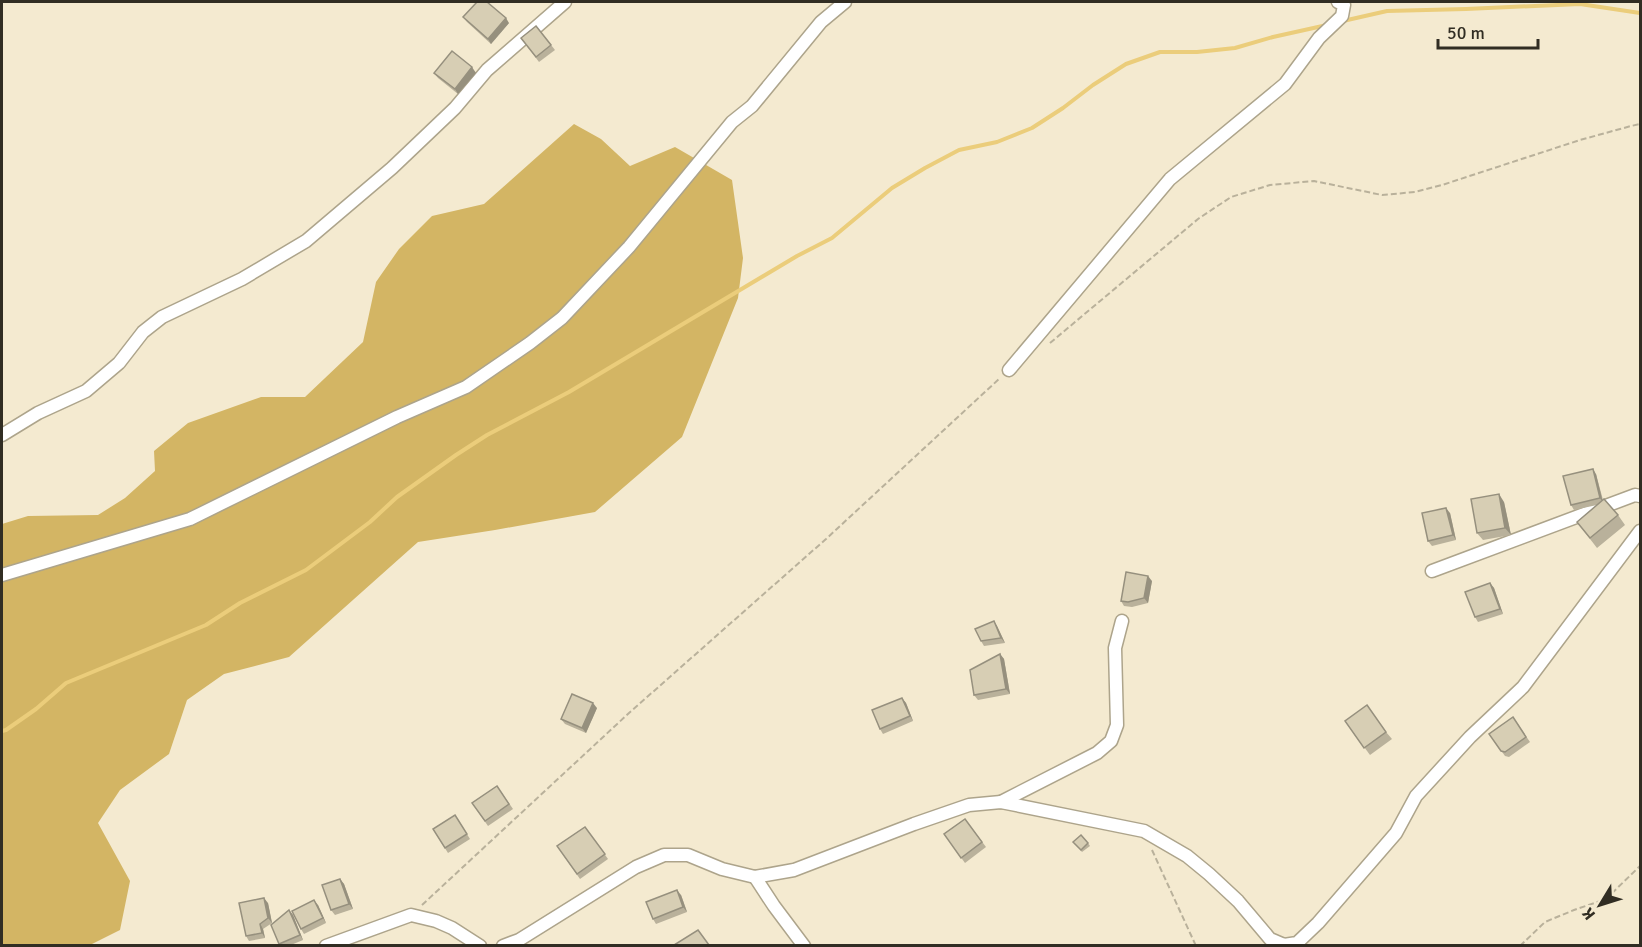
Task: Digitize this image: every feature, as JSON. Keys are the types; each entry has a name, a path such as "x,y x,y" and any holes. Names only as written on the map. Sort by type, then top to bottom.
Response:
{"street":[{"path":"2,435 38,413 87,391 119,363 143,332 162,317 242,279 306,241 392,168 455,108 487,70 565,2"},
{"path":"2,575 190,519 397,417 466,387 562,318 629,247 732,122 752,106 821,22 845,2"},
{"path":"1009,370 1170,179 1285,84 1319,38 1342,16 1344,5 1338,2"},
{"path":"1432,571 1635,495 1641,496"},
{"path":"503,945 519,940 636,867 664,855 688,855 722,869 755,877 794,870 969,805 1001,802 1144,831 1187,856 1209,874 1238,901 1270,939 1284,945 1297,943 1318,923 1396,833 1416,796 1470,737 1523,687 1641,531"},
{"path":"1001,802 1097,753 1111,741 1117,725 1115,648 1122,621"},
{"path":"755,877 804,945"},
{"path":"326,945 411,915 436,921 480,945"}],"path":[{"path":"1046,345 1198,219 1230,197 1270,185 1314,181 1382,195 1414,192 1580,140 1641,124"},
{"path":"411,915 629,713 826,539 1009,370"},
{"path":"1144,831 1196,945"},
{"path":"1520,945 1545,922 1606,899 1641,866"}],"shaded area":[{"path":"574,124 601,139 630,166 675,147 732,180 743,258 738,298 682,437 595,512 418,542 289,657 224,674 187,700 169,754 120,790 98,823 130,881 120,930 90,945 3,946 2,524 28,516 98,515 125,498 155,471 154,451 188,423 261,397 305,397 363,342 376,282 399,249 432,216 484,204"}],"building":[{"path":"477,2 487,2 506,18 488,39 463,17"},
{"path":"536,26 551,45 536,57 521,38"},
{"path":"452,51 472,67 455,89 434,73"},
{"path":"1593,469 1600,498 1571,505 1563,476"},
{"path":"1499,494 1505,528 1477,533 1471,499"},
{"path":"1604,499 1618,515 1590,538 1577,522"},
{"path":"1446,508 1453,535 1428,541 1422,513"},
{"path":"1126,572 1148,576 1144,598 1128,602 1121,601"},
{"path":"1490,583 1500,609 1475,617 1465,592"},
{"path":"994,621 1001,638 981,641 975,629"},
{"path":"1000,654 1006,689 974,695 970,670"},
{"path":"572,694 593,703 582,728 561,719"},
{"path":"902,698 910,716 880,729 872,710"},
{"path":"1367,705 1386,732 1364,748 1345,721"},
{"path":"1513,717 1526,737 1505,752 1501,751 1489,734"},
{"path":"497,786 509,804 485,821 472,803"},
{"path":"455,815 467,834 445,848 433,829"},
{"path":"965,819 982,842 961,858 944,834"},
{"path":"585,827 605,854 577,874 557,846"},
{"path":"1081,835 1088,843 1081,850 1073,842"},
{"path":"340,879 349,904 331,910 322,885"},
{"path":"677,890 683,907 653,919 646,902"},
{"path":"264,898 268,918 260,924 262,933 246,936 239,903"},
{"path":"314,900 323,918 301,929 292,911"},
{"path":"289,910 300,935 279,944 271,925"},
{"path":"698,930 709,945 674,945"}],"waterway":[{"path":"1343,21 1387,11 1580,4 1640,13"},
{"path":"2,731 36,709 66,683 206,625 240,603 306,570 370,522 397,497 456,455 487,435 569,392 797,256 832,238 892,188 925,168 959,150 997,142 1032,128 1126,64 1160,52 1197,52 1235,48 1327,25"}]}
